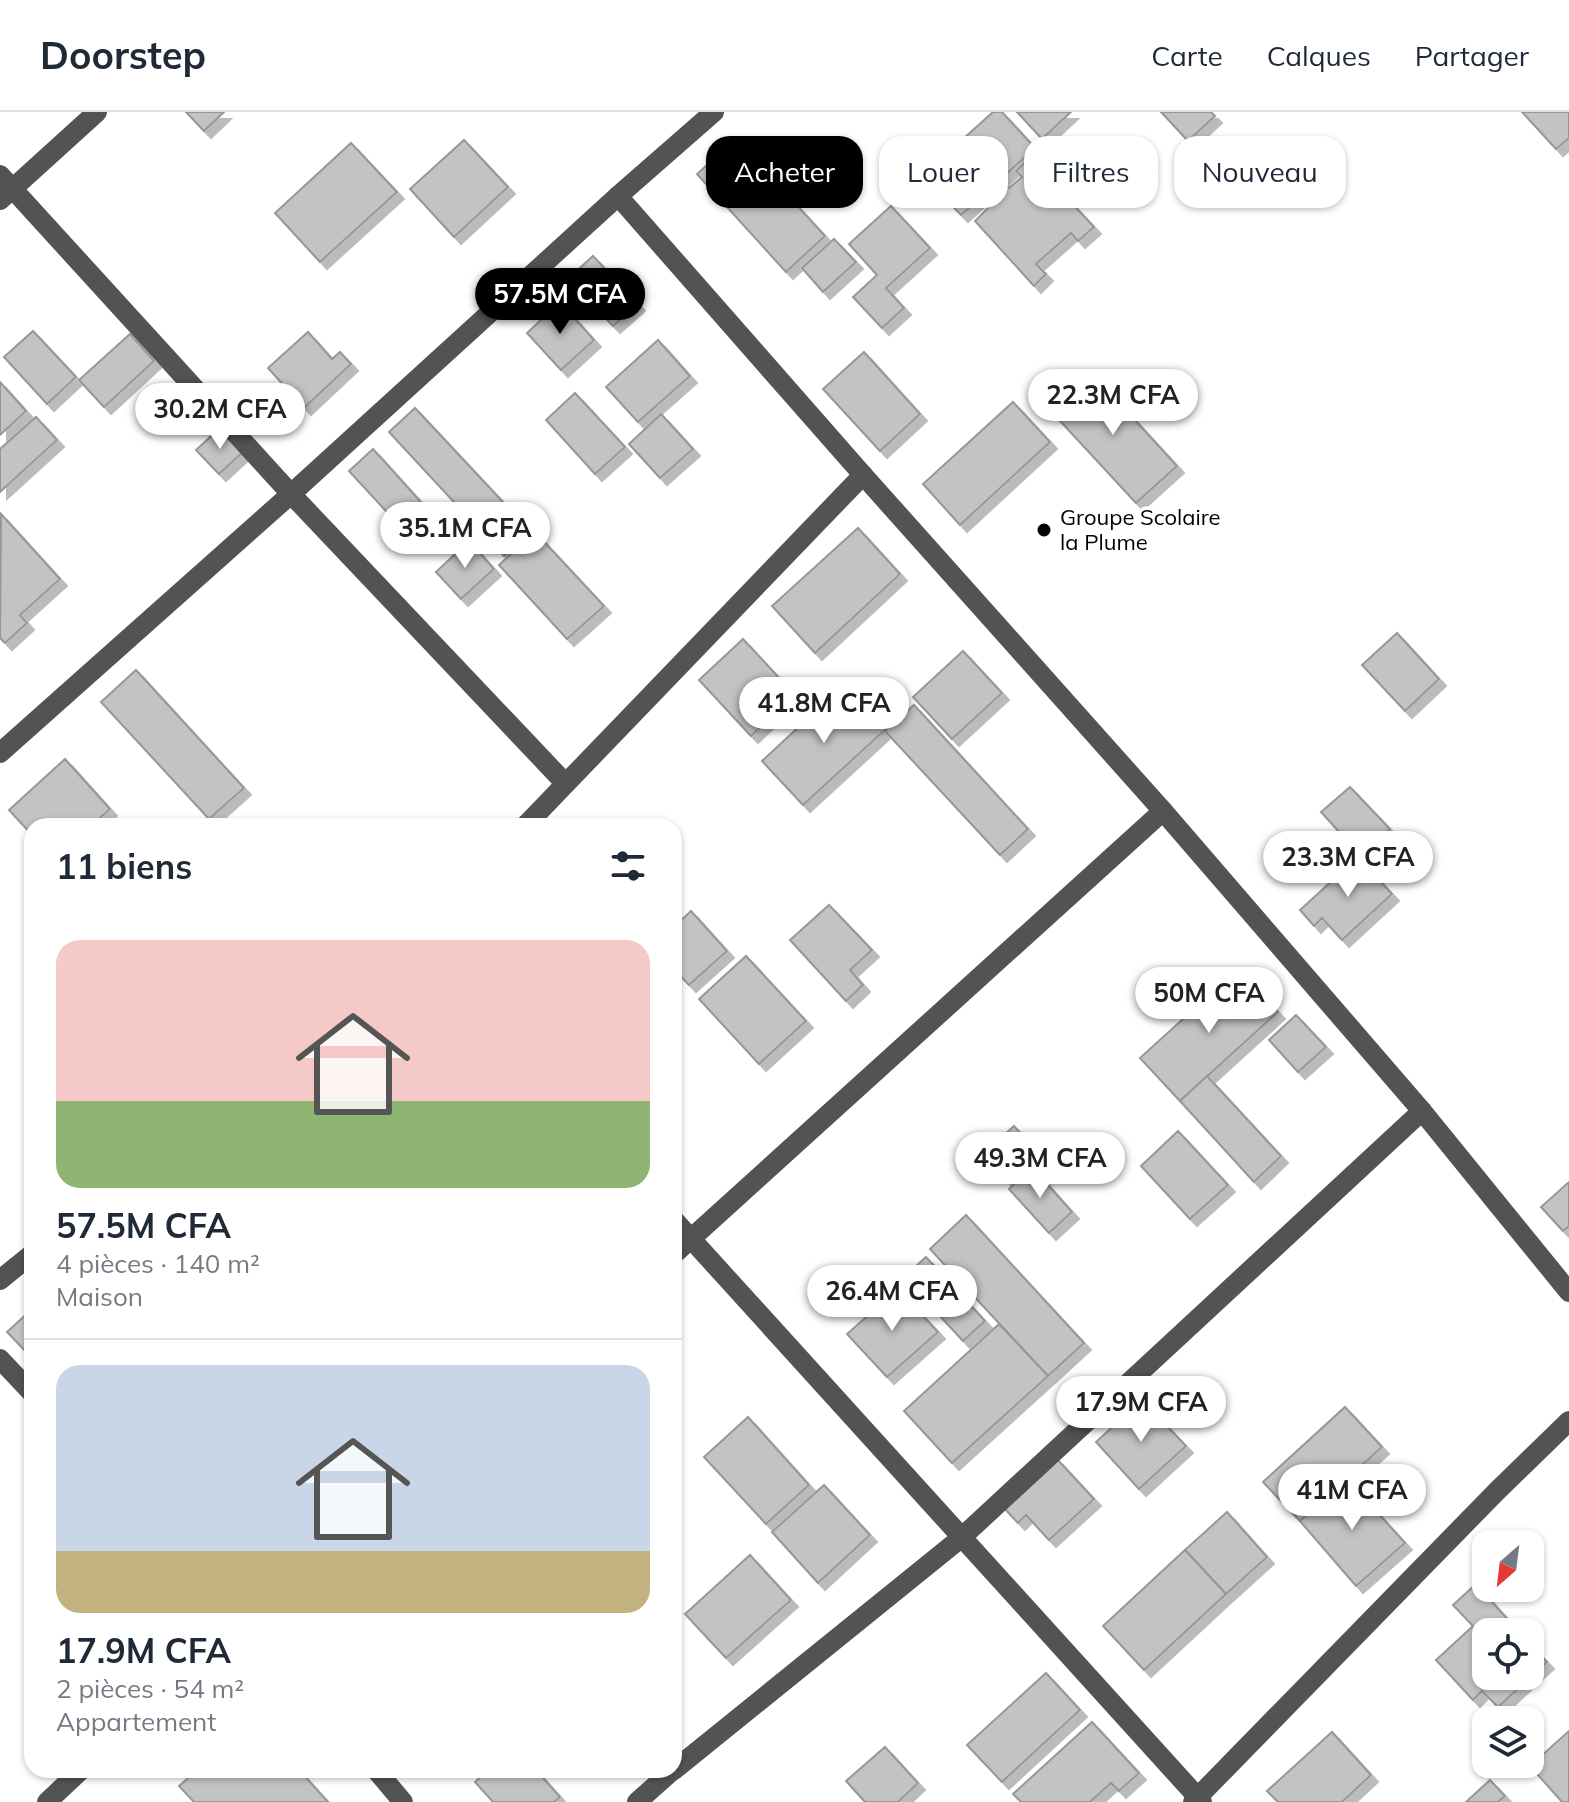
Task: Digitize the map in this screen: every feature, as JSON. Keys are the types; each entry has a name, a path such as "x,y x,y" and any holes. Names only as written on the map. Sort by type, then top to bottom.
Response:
{"street":[{"path":"97,112 4,188 565,783"},
{"path":"0,753 714,112"},
{"path":"618,196 1163,811 1422,1111 1569,1292"},
{"path":"532,818 863,475"},
{"path":"682,1247 1163,811"},
{"path":"682,1764 961,1538 1422,1111"},
{"path":"682,1229 1198,1800 1496,1492 1569,1421"},
{"path":"0,1280 24,1260"},
{"path":"0,1359 24,1384"},
{"path":"47,1802 72,1778"},
{"path":"383,1778 403,1802"},
{"path":"637,1802 665,1778"}],"building":[{"path":"186,112 224,112 204,131"},
{"path":"993,112 1002,112 1024,136 1024,158 1008,172 1008,136 966,136"},
{"path":"1017,112 1071,112 1045,136 1039,136"},
{"path":"1161,112 1211,112 1215,116 1193,136 1183,136"},
{"path":"1522,112 1569,112 1569,138 1556,149"},
{"path":"464,140 508,187 454,237 410,189"},
{"path":"351,143 397,192 320,262 275,213"},
{"path":"1024,164 1024,208 1076,208 1094,227 1078,241 1071,233 1036,264 1046,274 1034,286 975,221 988,208 1008,208 1008,187 1022,177 1016,171"},
{"path":"706,166 706,184 697,174"},
{"path":"728,208 799,208 825,236 786,272"},
{"path":"889,208 893,208 930,248 886,288 904,308 882,328 853,297 877,275 849,244"},
{"path":"954,208 969,208 961,215"},
{"path":"834,239 856,262 823,292 802,268"},
{"path":"593,256 638,304 613,326 569,278"},
{"path":"560,302 594,340 561,370 527,333"},
{"path":"33,331 76,377 47,404 4,357"},
{"path":"308,332 332,359 340,352 351,364 304,408 268,368"},
{"path":"130,334 154,361 104,407 79,380"},
{"path":"658,340 690,376 638,422 606,387"},
{"path":"864,352 920,414 880,451 823,389"},
{"path":"1090,371 1177,466 1136,503 1049,409"},
{"path":"0,382 26,411 0,435"},
{"path":"575,393 625,447 595,474 546,420"},
{"path":"1013,402 1050,442 960,525 923,484"},
{"path":"415,408 531,532 504,556 389,432"},
{"path":"661,414 693,449 660,478 629,444"},
{"path":"36,417 57,440 0,492 0,449"},
{"path":"220,428 243,452 219,474 196,450"},
{"path":"373,449 420,501 397,523 349,471"},
{"path":"1,514 60,579 20,615 27,623 5,643 0,638"},
{"path":"858,528 900,574 815,653 772,606"},
{"path":"535,532 604,606 567,639 499,565"},
{"path":"469,541 494,569 461,599 436,572"},
{"path":"1397,633 1439,679 1405,711 1362,665"},
{"path":"743,639 795,695 751,736 699,680"},
{"path":"963,651 1002,693 952,739 913,697"},
{"path":"136,670 244,788 208,818 101,702"},
{"path":"845,684 886,729 803,805 762,761"},
{"path":"914,705 1028,829 1000,855 885,731"},
{"path":"65,759 110,809 100,818 24,818 24,826 9,810"},
{"path":"1350,787 1390,829 1361,856 1321,812"},
{"path":"1358,857 1392,894 1342,940 1322,918 1314,926 1300,910"},
{"path":"829,905 872,950 850,970 863,985 846,1001 790,940"},
{"path":"691,911 727,951 689,985 682,978 682,919"},
{"path":"746,956 806,1021 759,1064 699,999"},
{"path":"1238,969 1278,1012 1180,1101 1140,1058"},
{"path":"1296,1015 1326,1047 1298,1072 1269,1040"},
{"path":"1207,1076 1281,1156 1254,1182 1180,1101"},
{"path":"1014,1126 1035,1149 1004,1178 982,1155"},
{"path":"1178,1131 1228,1185 1190,1219 1141,1166"},
{"path":"1032,1167 1072,1212 1049,1233 1009,1189"},
{"path":"1569,1182 1569,1226 1563,1231 1541,1207"},
{"path":"966,1215 1084,1343 1048,1376 930,1249"},
{"path":"926,1257 985,1321 963,1341 904,1277"},
{"path":"898,1289 938,1332 887,1377 847,1334"},
{"path":"24,1316 24,1350 7,1332"},
{"path":"999,1324 1048,1376 952,1463 904,1411"},
{"path":"1142,1400 1186,1446 1139,1489 1096,1442"},
{"path":"1345,1407 1382,1447 1300,1521 1263,1482"},
{"path":"748,1417 809,1485 766,1524 704,1457"},
{"path":"1056,1458 1094,1499 1049,1540 1026,1515 1018,1523 1003,1507"},
{"path":"1347,1479 1405,1543 1356,1586 1300,1521"},
{"path":"824,1485 870,1535 818,1583 772,1532"},
{"path":"1227,1512 1267,1557 1226,1594 1185,1550"},
{"path":"1185,1550 1226,1594 1144,1670 1103,1626"},
{"path":"750,1555 791,1600 726,1658 685,1614"},
{"path":"1472,1588 1472,1602 1492,1602 1506,1618 1472,1618 1472,1625 1453,1605"},
{"path":"1472,1627 1472,1690 1517,1690 1499,1706 1482,1691 1473,1700 1436,1660"},
{"path":"1046,1673 1080,1710 1002,1782 967,1745"},
{"path":"1092,1722 1139,1773 1119,1791 1111,1783 1090,1802 1021,1802 1013,1794"},
{"path":"1569,1731 1569,1802 1562,1802 1541,1778 1544,1778 1544,1753"},
{"path":"1332,1732 1371,1775 1342,1802 1278,1802 1267,1791"},
{"path":"885,1747 918,1783 898,1802 865,1802 846,1781"},
{"path":"188,1778 306,1778 328,1802 194,1802 179,1786"},
{"path":"479,1778 543,1778 560,1797 554,1802 493,1802 475,1782"},
{"path":"1490,1780 1505,1796 1498,1802 1466,1802"}],"place":[{"name":"Groupe Scolaire la Plume","path":"1044,530"}]}
